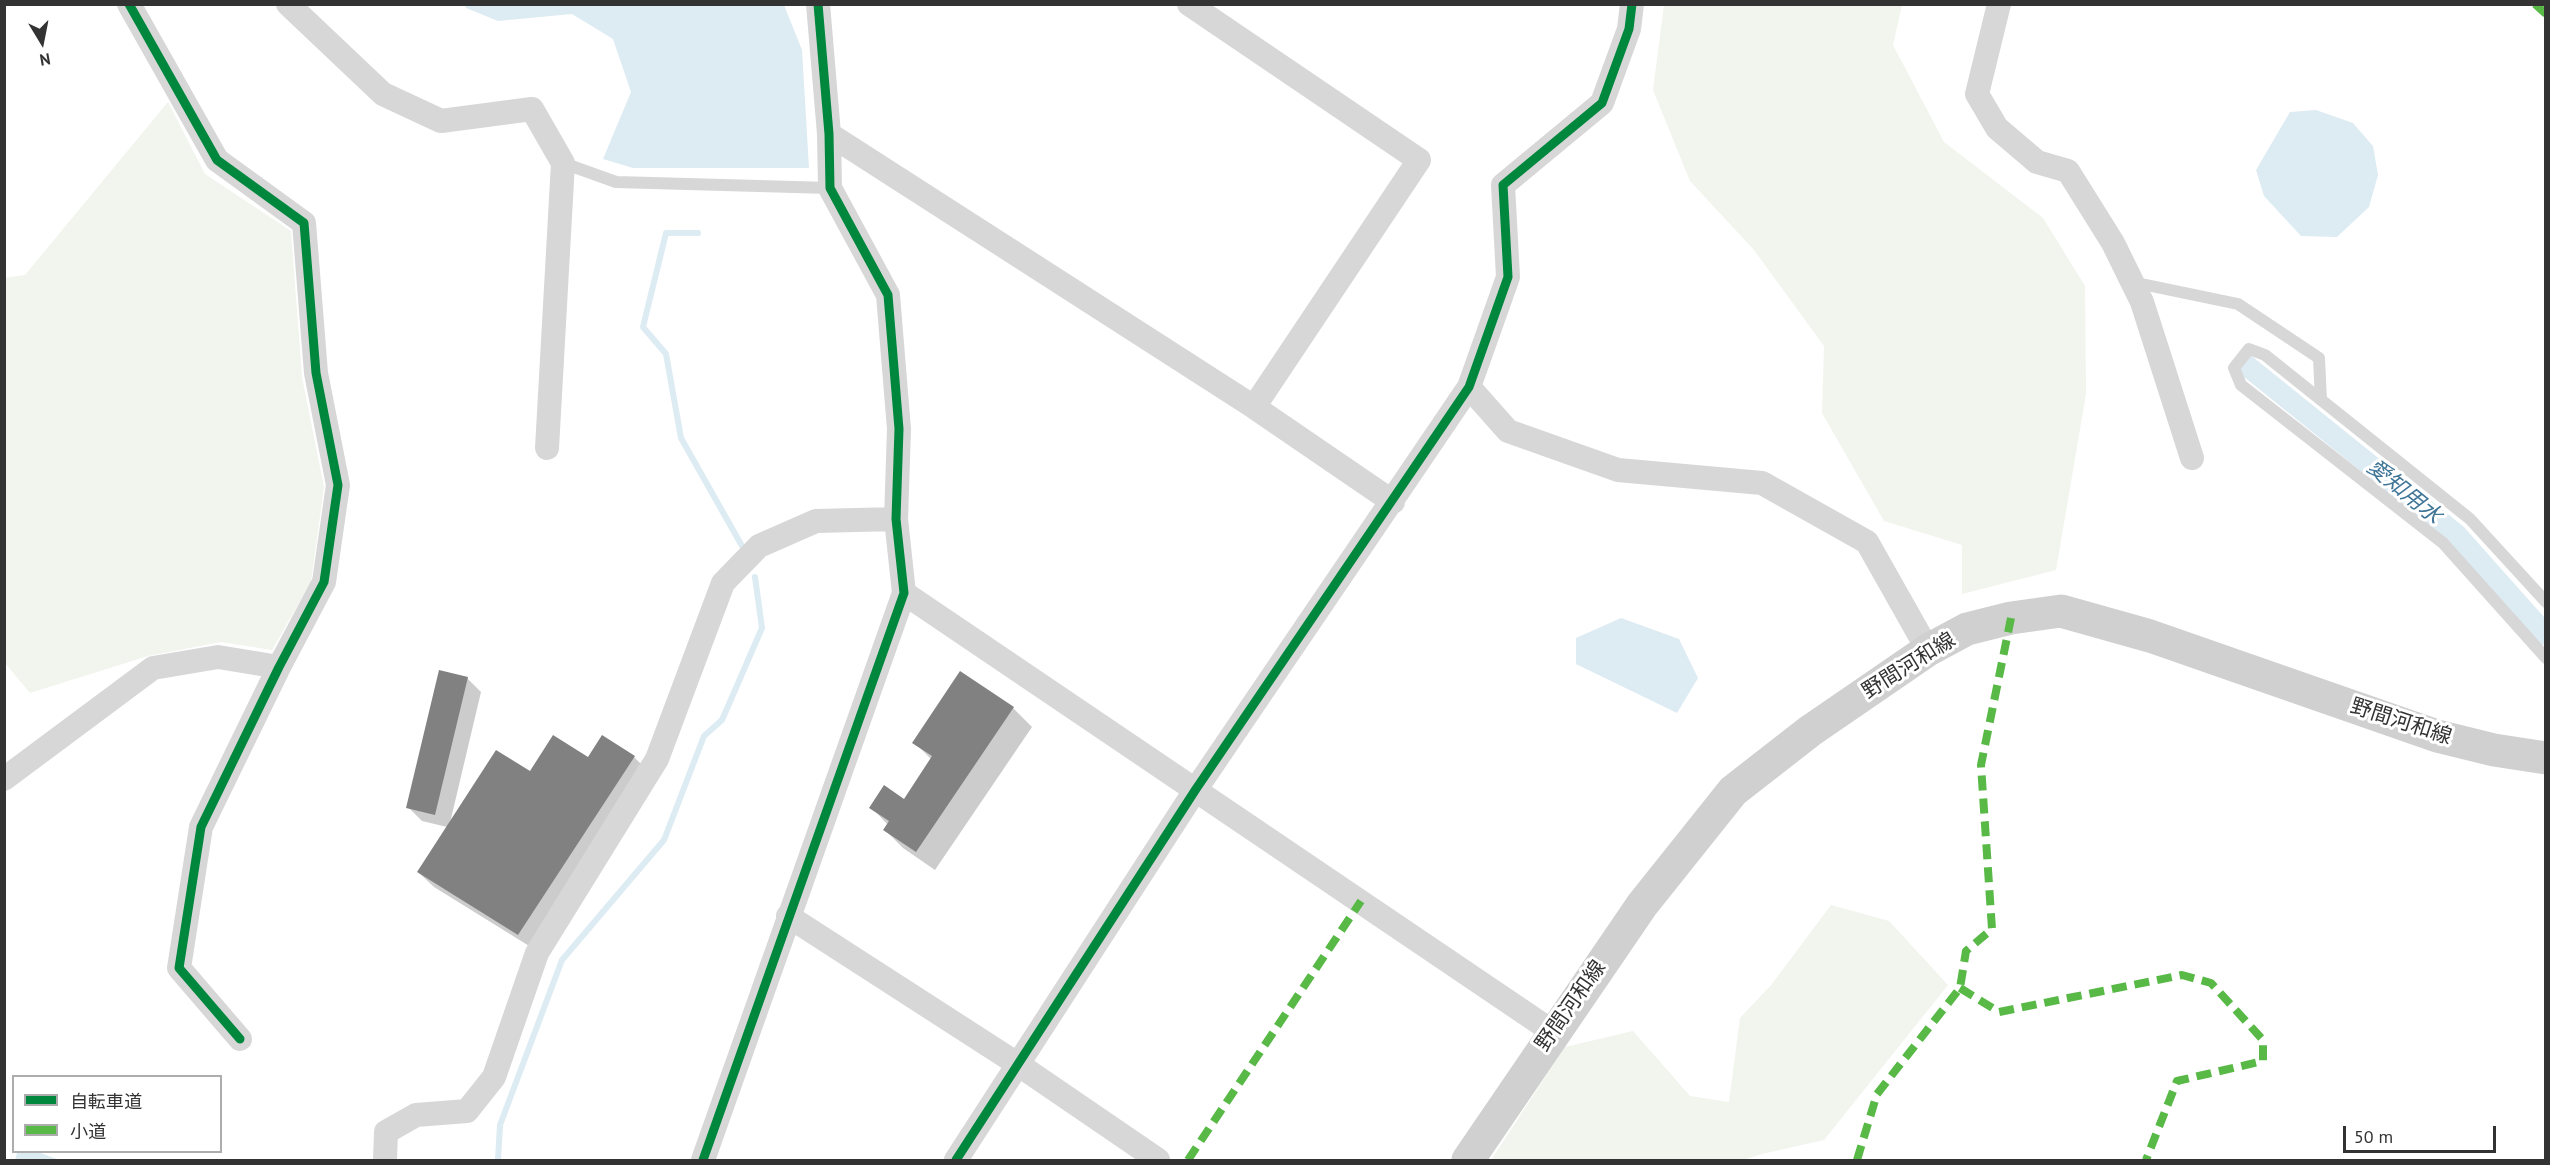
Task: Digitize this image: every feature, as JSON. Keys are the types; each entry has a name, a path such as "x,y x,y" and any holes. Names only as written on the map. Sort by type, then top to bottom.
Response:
{"main road":[{"name":"野間河和線","path":"1468,1161 1553,1032 1642,905 1732,791 1810,731 1928,650 1967,629 2011,618 2061,611 2150,636 2437,736 2494,750 2546,758"}],"street":[{"path":"129,4 217,160 304,223 316,373 338,485 324,582 279,667 201,827 179,968 240,1039"},
{"path":"288,4 383,94 441,121 532,109 563,163 547,448"},
{"path":"703,1161 904,593 896,519 899,429 888,295 830,188 829,134 818,4"},
{"path":"1189,4 1419,160 1254,407"},
{"path":"956,1161 1197,789 1469,387 1508,277 1503,185 1602,103 1629,29 1632,4"},
{"path":"1999,4 1977,94 1997,128 2037,162 2068,171 2113,243 2142,302 2192,458"},
{"path":"829,134 1254,407 1393,502"},
{"path":"1469,387 1508,431 1618,470 1762,483 1867,542 1928,650"},
{"path":"385,1161 386,1132 416,1114 467,1111 494,1077 537,953 657,759 723,583 759,546 816,521 896,519"},
{"path":"904,593 1197,789 1553,1032"},
{"path":"4,779 153,668 218,657 279,667"},
{"path":"788,916 1019,1065 1158,1161"}],"lane":[{"path":"563,163 616,182 830,188"},
{"path":"2132,282 2238,304 2319,358 2320,400"},
{"path":"2546,602 2469,519 2265,355 2249,349 2234,368 2241,385 2443,543 2546,658"}],"shaded area":[{"path":"465,5 784,5 802,50 809,168 633,168 603,159 631,92 613,39 572,14 498,21 466,8"},
{"path":"1664,5 1902,5 1893,45 1944,142 2043,218 2085,286 2086,394 2056,570 1962,594 1962,545 1884,521 1822,413 1824,346 1754,250 1690,181 1653,90"},
{"path":"168,102 205,174 291,231 302,377 324,487 311,582 272,650 221,642 148,656 30,693 5,663 4,278 25,275"},
{"path":"2316,110 2353,123 2373,146 2378,175 2369,207 2337,237 2301,236 2264,196 2256,170 2290,112"},
{"path":"1621,618 1679,639 1698,678 1677,713 1576,664 1576,638"},
{"path":"1831,905 1889,921 1948,985 1824,1140 1743,1160 1491,1160 1565,1047 1633,1031 1690,1096 1729,1102 1740,1018 1772,984"},
{"path":"17,1153 41,1153 59,1160 15,1160"}],"building":[{"path":"439,670 468,677 435,815 406,808"},
{"path":"960,671 1014,707 916,852 883,830 889,821 869,808 884,785 904,799 932,756 912,743"},
{"path":"553,735 588,757 602,735 635,756 518,935 417,872 496,750 530,771"}],"waterway":[{"path":"698,233 666,233 643,327 666,354 681,438 742,546"},
{"name":"愛知用水","path":"2246,365 2457,535 2546,635"},
{"path":"498,1160 500,1125 562,960 664,840 704,736 722,720 762,628 755,577"}],"marked path":[{"path":"2535,4 2546,14"},
{"path":"1857,1160 1877,1094 1960,988 1966,951 1992,929 1981,765 2011,618"},
{"path":"1188,1160 1361,901"},
{"path":"1960,988 1999,1012 2182,975 2211,983 2263,1040 2263,1061 2177,1081 2146,1160"}],"cycle path":[{"path":"129,4 217,160 304,223 316,373 338,485 324,582 279,667 201,827 179,968 240,1039"},
{"path":"703,1160 904,593 896,519 899,429 888,295 830,188 829,134 818,4"},
{"path":"956,1160 1196,789 1469,387 1508,277 1503,185 1602,103 1629,29 1632,4"}]}
